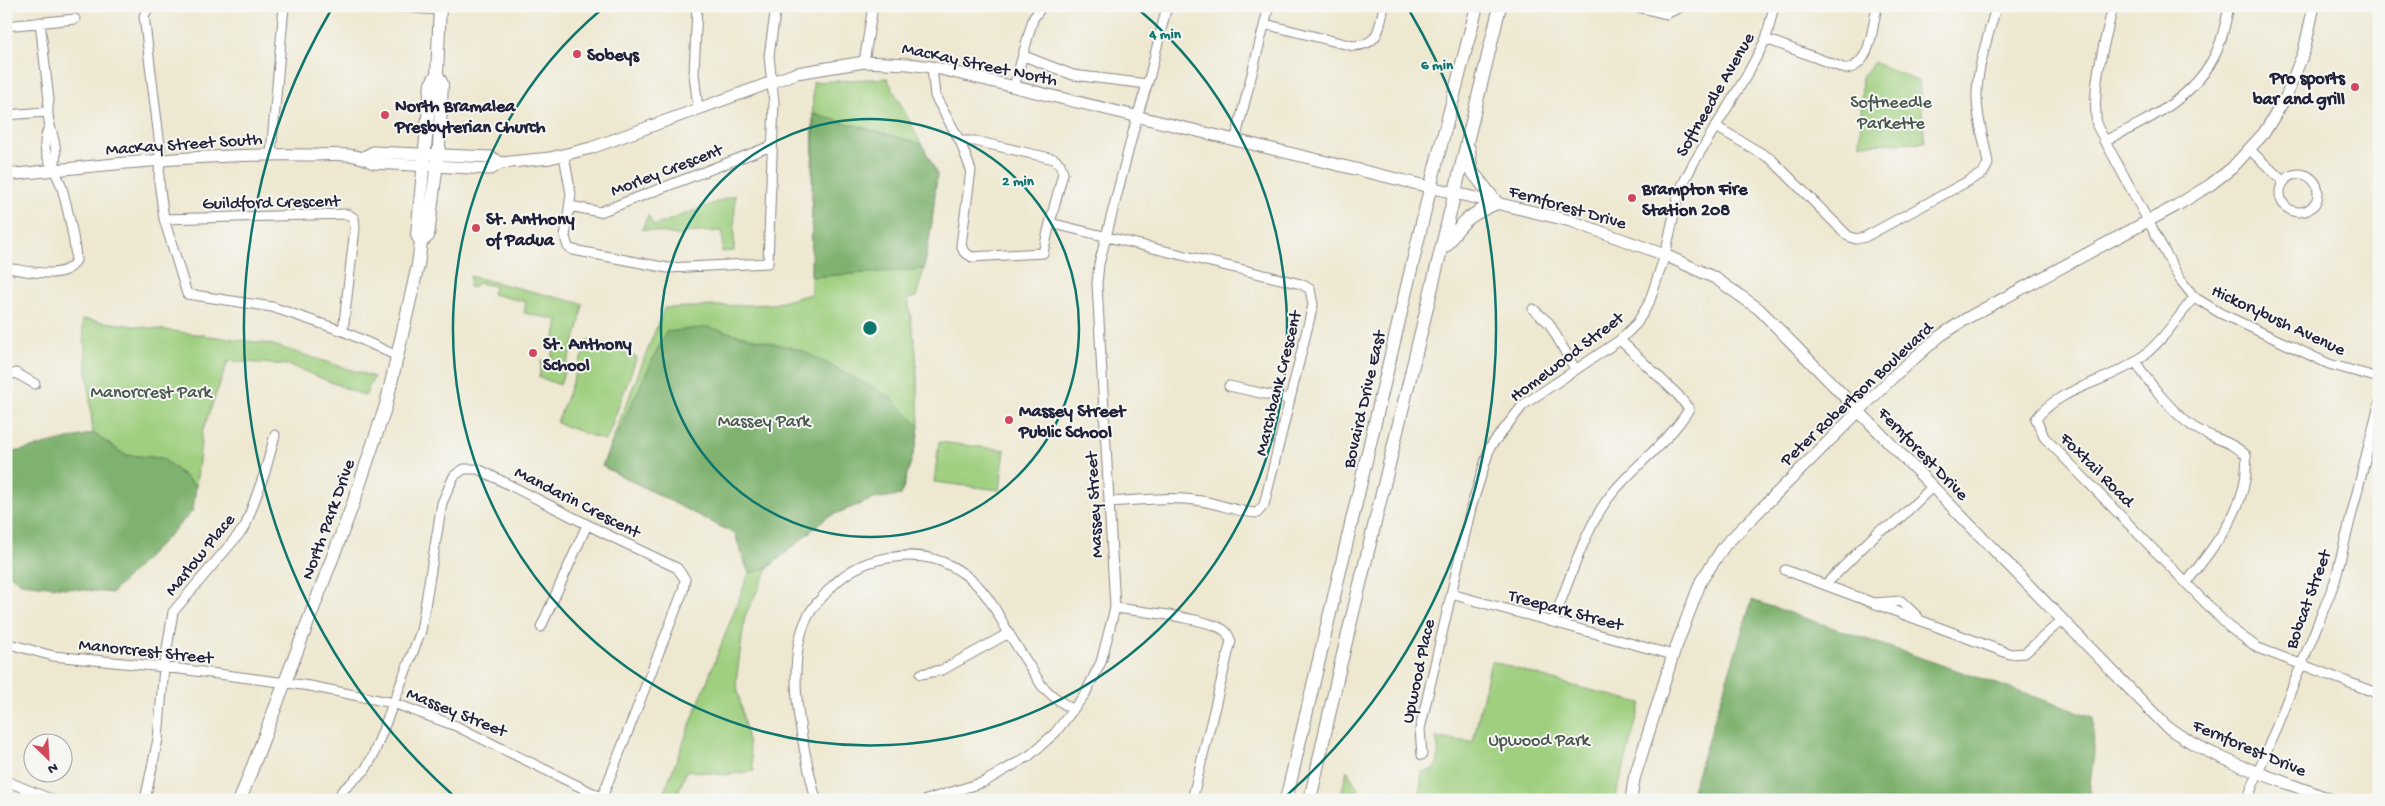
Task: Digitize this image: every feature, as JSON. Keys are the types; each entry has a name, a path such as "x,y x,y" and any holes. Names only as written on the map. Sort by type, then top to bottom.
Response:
{"main road":[{"name":"Bovaird Drive East","path":"1286,800 1431,186 1477,6"},
{"path":"1310,800 1338,675 1500,6"},
{"name":"North Park Drive","path":"240,800 353,504 386,405 411,301 421,242 428,236 431,160 442,84 437,74 440,8"},
{"path":"1440,258 1464,220 1479,210 1497,203 1471,170 1468,138"}],"street":[{"path":"149,6 144,16 160,146 159,182 164,219 186,294 272,307 343,331 398,356"},
{"path":"271,154 284,6"},
{"path":"386,6 440,8"},
{"path":"697,6 694,74 698,108"},
{"path":"564,156 571,183 570,206 565,237 568,247 572,250 668,268 768,263 774,103 768,56 776,6"},
{"path":"864,62 873,6"},
{"path":"1014,87 1033,19 1042,6"},
{"name":"Massey Street","path":"930,799 984,782 1029,756 1055,733 1073,710 1085,694 1101,662 1115,608 1097,284 1099,264 1106,235 1166,6"},
{"path":"1235,141 1269,6"},
{"path":"1265,24 1353,46 1363,46 1372,41 1378,34 1384,6"},
{"path":"1634,6 1666,14 1683,6"},
{"name":"Softneedle Avenue","path":"1665,255 1679,192 1715,126 1747,75 1766,40 1774,6"},
{"path":"1766,40 1846,69 1854,68 1865,58 1877,6"},
{"path":"1715,126 1771,159 1848,236 1856,239 1866,236 1983,173 1988,164 1979,122 1977,97 1979,77 1996,6"},
{"path":"2113,6 2094,88 2097,126 2148,221"},
{"path":"2104,142 2151,119 2174,104 2193,86 2209,65 2220,42 2229,6"},
{"name":"Peter Robertson Boulevard","path":"1631,800 1634,779 1673,654 1701,581 1726,545 1859,410 1924,349 1954,326 2148,221 2210,185 2250,150 2276,114 2294,81 2304,51 2314,6"},
{"path":"6,26 75,18"},
{"path":"6,268 58,273 73,266 76,255 62,189 46,157 44,137 49,128 46,112 49,100 40,22"},
{"path":"1024,56 1073,76 1147,84"},
{"name":"MacKay Street North","path":"431,160 491,169 501,163 564,156 612,141 771,80 822,67 864,62 932,67 1235,141 1456,192"},
{"path":"932,67 935,96 960,142 971,170 961,246 964,252 972,257 1043,253 1063,173 1060,164 1054,159 975,141 960,142"},
{"path":"6,115 46,112"},
{"name":"Morley Crescent","path":"570,206 600,212 772,146"},
{"path":"2250,150 2284,182"},
{"name":"MacKay Street South","path":"6,174 160,160 271,154 364,157 373,152 431,160"},
{"path":"2300,174 2311,178 2318,188 2317,200 2314,205 2303,212 2290,210 2280,194 2284,182 2300,174"},
{"name":"Fernforest Drive","path":"1456,192 1571,221 1665,255 1724,282 1759,309 1859,410 2061,621 2166,726 2184,740 2332,800"},
{"name":"Guildford Crescent","path":"164,219 347,214 354,218 355,228 343,331"},
{"name":"Hickorybush Avenue","path":"2148,221 2179,278 2194,297 2220,313 2329,364 2379,378"},
{"path":"1050,223 1106,235"},
{"name":"Marchbank Crescent","path":"1106,235 1301,284 1310,289 1313,305 1288,399 1264,505 1257,513 1248,513 1203,501 1172,498 1109,502"},
{"name":"Homewood Street","path":"1450,594 1471,508 1490,447 1523,405 1620,340 1637,323 1649,303 1665,255"},
{"name":"Foxtail Road","path":"2194,297 2166,333 2136,362 2052,403 2036,419 2044,437 2229,627 2258,648 2379,694"},
{"path":"1533,309 1549,323 1575,369"},
{"path":"1553,622 1595,520 1608,500 1637,466 1680,423 1689,409 1678,395 1620,340"},
{"path":"2136,362 2148,382 2192,426 2237,446 2246,455 2248,471 2233,519 2187,582"},
{"path":"6,376 16,374 35,384"},
{"path":"1229,386 1288,399"},
{"name":"Bobcat Street","path":"2246,800 2335,581 2379,404"},
{"name":"Marlow Place","path":"145,800 158,738 164,667 173,612 246,527 265,472 275,435"},
{"name":"Mandarin Crescent","path":"338,800 342,791 365,770 373,756 421,631 442,503 454,476 464,469 478,468 587,525 677,568 685,580 683,591 604,799"},
{"path":"1826,584 1880,530 1893,525 1932,487"},
{"path":"541,626 587,525"},
{"path":"816,800 798,713 796,683 798,653 803,630 811,611 838,579 861,566 884,558 901,556 943,560 974,582 989,598 1042,686 1054,698 1073,710"},
{"path":"1785,570 2010,654 2024,653 2061,621"},
{"name":"Treepark Street","path":"1450,594 1673,654"},
{"name":"Upwood Place","path":"1422,755 1420,729 1450,594"},
{"path":"1115,608 1160,613 1215,625 1226,632 1231,641 1192,800"},
{"path":"921,674 942,670 1009,633"},
{"name":"Manorcrest Street","path":"6,643 53,656 164,667 284,683"},
{"name":"Massey Street","path":"284,683 310,686 393,703 456,726 604,799"},
{"path":"6,781 54,800"}],"green space":[{"name":"Softneedle Parkette","path":"1874,62 1919,82 1925,142 1860,144 1862,77"},
{"name":"Massey Park","path":"887,78 937,174 932,222 924,269 916,297 908,299 916,353 919,426 917,441 901,495 873,499 827,517 769,567 745,616 736,682 754,771 723,775 687,770 675,800 661,800 749,573 735,534 602,466 664,308 774,304 811,294 813,82"},
{"path":"814,114 922,144 937,174 932,222 924,269 811,277"},
{"path":"735,195 734,251 722,252 723,231 683,233 682,236 642,229 648,215 654,226"},
{"path":"470,276 583,304 578,330 560,385 539,377 542,360 551,361 558,320 524,313 526,302 492,294 495,286 477,283 474,288 469,287"},
{"name":"Manorcrest Park","path":"82,319 270,344 374,377 365,396 289,365 228,361 202,433 196,486 162,458 125,455 93,433"},
{"path":"707,327 801,350 889,396 919,426 917,441 901,495 873,499 827,517 769,567 749,574 735,534 602,466 666,332"},
{"path":"588,340 637,357 606,441 557,423"},
{"path":"93,433 125,455 162,458 196,486 193,511 112,593 21,583 6,572 6,454"},
{"path":"939,442 1005,450 1000,490 934,482"},
{"path":"1752,600 2093,717 2094,753 2088,800 1689,800"},
{"name":"Upwood Park","path":"1491,661 1570,685 1641,703 1615,800 1419,800 1422,772 1433,768 1438,760 1436,738 1473,742"},
{"path":"1347,770 1364,800 1340,800"}],"place":[{"name":"Sobeys","path":"577,54"},
{"name":"Pro sports bar and grill","path":"2355,87"},
{"name":"North Bramalea Presbyterian Church","path":"385,115"},
{"name":"Brampton Fire Station 208","path":"1632,198"},
{"name":"St. Anthony of Padua","path":"476,228"},
{"name":"St. Anthony School","path":"533,353"},
{"name":"Massey Street Public School","path":"1009,420"}]}
